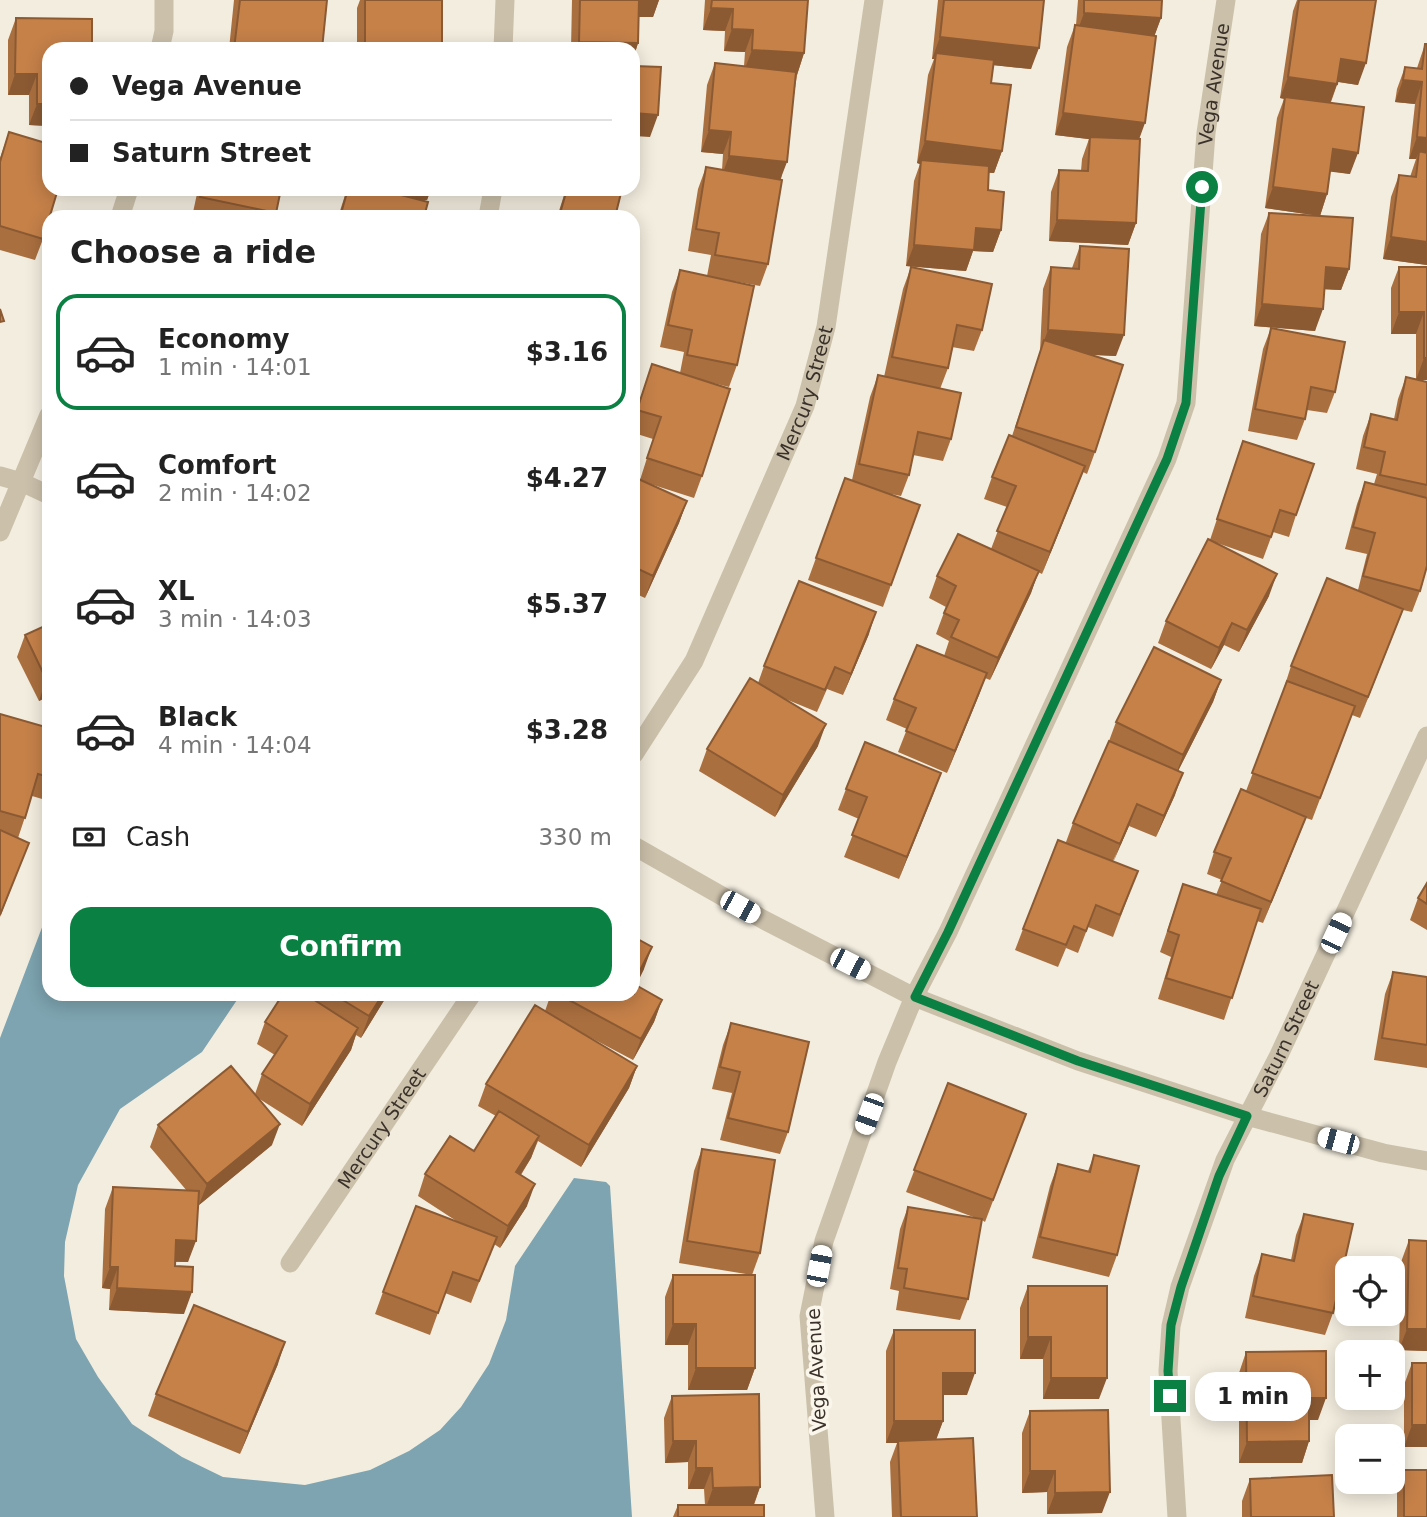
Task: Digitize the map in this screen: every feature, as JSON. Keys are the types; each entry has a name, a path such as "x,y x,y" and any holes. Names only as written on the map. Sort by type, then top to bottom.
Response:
{"street":[{"path":"162,42 164,0"},
{"path":"503,42 505,0"},
{"name":"Mercury Street","path":"640,745 694,661 805,406 826,327 874,0"},
{"name":"Vega Avenue","path":"825,1517 809,1316 824,1241 887,1062 915,997 948,932 1167,459 1186,403 1206,133 1226,0"},
{"path":"0,532 42,432"},
{"path":"0,476 42,492"},
{"name":"Saturn Street","path":"1177,1517 1168,1371 1171,1325 1181,1287 1219,1176 1279,1055 1427,736"},
{"path":"640,849 764,920 915,997 1078,1061 1247,1116 1384,1153 1427,1161"},
{"name":"Mercury Street","path":"290,1263 467,1001"}],"water":[{"path":"42,927 42,1001 236,1001 202,1052 120,1109 78,1185 65,1242 64,1276 76,1339 98,1377 132,1424 182,1457 223,1477 305,1485 370,1470 409,1451 440,1430 461,1407 489,1364 506,1320 515,1266 574,1178 606,1182 610,1186 632,1517 0,1517 0,1038"}],"building":[{"path":"240,0 327,0 323,42 235,42"},
{"path":"365,0 442,0 442,42 365,42"},
{"path":"580,0 639,0 638,42 579,42"},
{"path":"712,0 808,0 804,53 752,50 753,30 732,29 733,9 711,8"},
{"path":"944,0 1044,0 1039,48 940,37"},
{"path":"1084,0 1162,0 1161,18 1084,13"},
{"path":"1299,0 1376,0 1366,63 1341,59 1337,84 1288,77"},
{"path":"16,18 92,19 92,42 42,42 42,104 37,104 37,74 15,74"},
{"path":"1075,25 1156,36 1145,123 1063,113"},
{"path":"1425,44 1427,138 1417,137 1422,82 1403,80 1405,67 1422,69"},
{"path":"936,53 994,60 991,83 1011,85 1002,151 925,141"},
{"path":"715,63 796,72 787,162 729,156 731,132 709,130"},
{"path":"640,66 661,67 658,115 640,113"},
{"path":"1285,97 1364,107 1358,153 1333,149 1327,194 1273,187"},
{"path":"9,132 42,142 42,196 56,196 52,210 42,210 42,239 0,226 0,162"},
{"path":"1090,137 1140,139 1136,223 1057,220 1059,170 1088,171"},
{"path":"1419,151 1427,153 1427,242 1391,237 1399,175 1416,177"},
{"path":"921,160 989,166 988,190 1004,192 1001,230 976,228 974,250 914,245"},
{"path":"706,167 782,180 768,264 715,255 719,233 696,229"},
{"path":"280,196 277,210 262,210 200,197"},
{"path":"346,196 405,196 428,202 426,210 342,210"},
{"path":"565,196 620,196 617,210 561,210"},
{"path":"1269,213 1353,218 1349,269 1326,267 1323,309 1262,304"},
{"path":"1080,246 1129,249 1124,335 1048,330 1051,267 1079,269"},
{"path":"911,267 992,284 982,330 957,325 948,368 892,357"},
{"path":"1399,267 1427,267 1427,358 1424,358 1424,312 1399,312"},
{"path":"680,270 754,286 737,365 687,355 692,330 668,325"},
{"path":"1271,328 1345,342 1335,392 1311,387 1305,419 1255,409"},
{"path":"1044,340 1123,365 1095,452 1016,427"},
{"path":"652,364 730,389 702,476 647,458 661,417 640,411 640,401"},
{"path":"878,375 961,393 951,439 918,432 909,475 859,464"},
{"path":"1406,377 1427,382 1427,485 1380,475 1385,452 1364,447 1371,414 1397,420"},
{"path":"1009,435 1085,466 1050,552 997,531 1016,486 992,477"},
{"path":"1243,441 1314,464 1296,515 1280,510 1271,537 1217,519"},
{"path":"845,478 920,505 891,585 816,558"},
{"path":"640,480 687,501 653,576 640,570"},
{"path":"1365,482 1427,498 1427,566 1420,591 1363,576 1375,533 1353,527"},
{"path":"958,534 1039,571 998,658 951,637 959,620 944,613 956,586 937,576"},
{"path":"1208,539 1277,574 1247,630 1232,623 1219,648 1166,621"},
{"path":"1327,578 1403,609 1368,697 1291,666"},
{"path":"799,581 876,612 851,674 835,667 825,690 764,666"},
{"path":"42,627 42,671 25,635"},
{"path":"917,645 987,673 955,751 906,731 916,708 894,699"},
{"path":"1154,647 1221,680 1183,755 1116,722"},
{"path":"750,678 826,724 783,795 707,749"},
{"path":"1287,681 1355,706 1320,798 1252,773"},
{"path":"0,714 42,726 42,775 38,774 25,818 0,811"},
{"path":"1109,741 1183,773 1164,816 1137,804 1120,844 1073,823"},
{"path":"865,742 941,773 907,857 852,835 867,797 846,789"},
{"path":"1241,789 1306,817 1271,902 1221,881 1231,858 1214,852"},
{"path":"0,830 29,843 0,915"},
{"path":"1058,840 1138,871 1120,915 1096,905 1086,931 1074,926 1066,945 1023,929"},
{"path":"1427,883 1427,904 1418,898"},
{"path":"1183,884 1261,909 1232,998 1166,978 1179,935 1168,931"},
{"path":"640,940 652,947 640,970"},
{"path":"1393,972 1427,977 1427,1045 1382,1038"},
{"path":"640,987 662,1000 641,1039 571,1001 640,1001"},
{"path":"278,1001 316,1001 358,1028 310,1104 262,1074 287,1036 265,1022"},
{"path":"344,1001 379,1001 369,1016"},
{"path":"535,1005 637,1066 589,1145 486,1084"},
{"path":"731,1023 809,1042 788,1132 728,1118 740,1072 720,1067"},
{"path":"231,1066 280,1124 207,1184 158,1125"},
{"path":"948,1083 1026,1114 993,1200 914,1170"},
{"path":"499,1111 539,1136 516,1172 535,1184 508,1226 425,1174 450,1136 474,1151"},
{"path":"702,1149 775,1160 760,1253 687,1241"},
{"path":"1094,1155 1139,1166 1117,1255 1040,1237 1058,1164 1090,1172"},
{"path":"113,1187 199,1191 196,1241 176,1240 175,1266 193,1267 192,1292 117,1288 118,1267 110,1267"},
{"path":"416,1206 497,1237 479,1281 453,1272 438,1313 383,1292"},
{"path":"908,1207 982,1219 968,1299 904,1288 907,1269 898,1268"},
{"path":"1304,1214 1353,1224 1346,1256 1335,1256 1333,1313 1253,1296 1262,1254 1294,1261"},
{"path":"1409,1240 1427,1241 1427,1329 1407,1329"},
{"path":"673,1275 755,1275 755,1368 696,1368 696,1324 673,1324"},
{"path":"1028,1286 1107,1286 1107,1378 1051,1378 1051,1337 1028,1337"},
{"path":"194,1305 285,1342 248,1432 156,1394"},
{"path":"894,1330 975,1330 975,1373 943,1373 943,1421 894,1421"},
{"path":"1326,1351 1326,1398 1309,1398 1309,1441 1247,1442 1246,1352"},
{"path":"1412,1363 1427,1363 1427,1425 1412,1425"},
{"path":"759,1394 760,1487 713,1488 712,1468 696,1468 696,1441 673,1441 672,1396"},
{"path":"1108,1410 1110,1492 1055,1493 1055,1471 1030,1471 1030,1411"},
{"path":"973,1438 977,1517 901,1517 898,1441"},
{"path":"1405,1470 1427,1470 1427,1517 1404,1517"},
{"path":"1332,1475 1334,1517 1251,1517 1250,1479"},
{"path":"678,1505 764,1505 764,1517 678,1517"}],"route":[{"path":"1170,1396 1168,1371 1171,1325 1181,1287 1225,1160 1247,1116 1078,1061 915,997 948,932 1167,459 1186,403 1202,187"}]}
